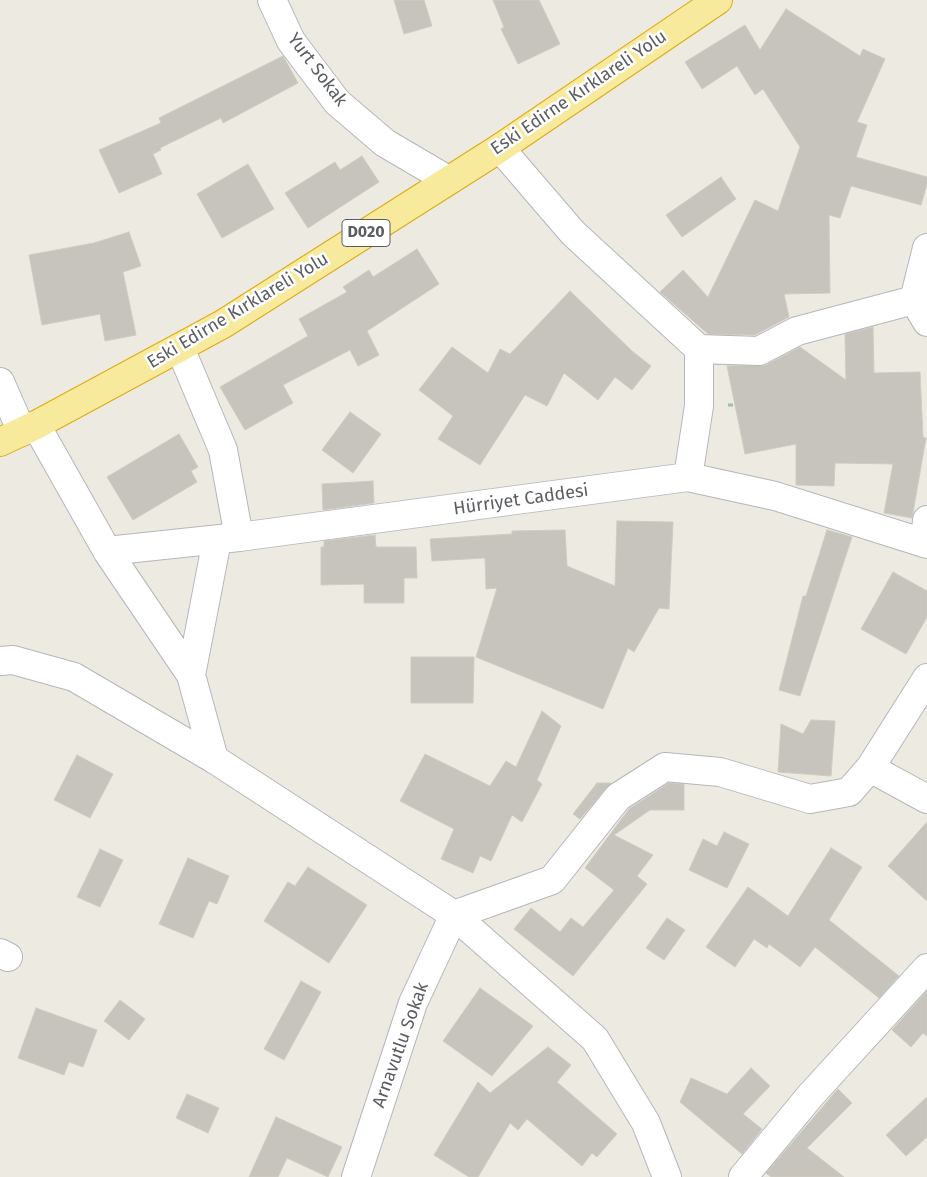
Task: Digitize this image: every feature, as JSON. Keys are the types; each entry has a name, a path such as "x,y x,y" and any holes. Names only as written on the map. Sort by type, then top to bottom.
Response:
{"highway":[{"name":"Eski Edirne Kırklareli Yolu","path":"19,433 231,319 500,148 718,0"}],"street":[{"name":"Yurt Sokak","path":"272,0 291,40 337,102 384,143 448,180"},
{"path":"500,148 573,233 699,349 759,351 797,331 920,311 927,248"},
{"path":"180,348 222,450 228,539 191,675"},
{"path":"688,477 699,406 699,349"},
{"path":"0,382 19,433 107,551 191,675 214,759"},
{"name":"Hürriyet Caddesi","path":"107,551 228,539 688,477 775,496 926,535"},
{"path":"0,661 13,660 74,677 214,759 454,915 595,1038 646,1123 667,1177"},
{"path":"454,915 552,880 618,796 665,767 720,772 810,799 849,792 870,768 927,678"},
{"path":"870,768 927,799"},
{"name":"Arnavutlu Sokak","path":"356,1177 413,1003 454,915"},
{"path":"743,1177 810,1096 927,968"}],"building":[{"path":"394,0 424,0 432,26 404,34"},
{"path":"493,0 539,0 560,44 518,64 501,29 504,27"},
{"path":"786,9 860,56 863,49 885,59 857,122 867,125 856,157 927,177 927,184 921,205 851,186 840,218 829,215 830,293 784,294 789,317 755,335 708,334 660,292 683,270 708,297 755,200 778,211 800,147 763,89 755,95 737,66 702,89 685,62 745,25 760,50"},
{"path":"283,56 298,83 223,123 221,118 160,148 161,150 153,154 162,174 119,193 99,150 161,123 159,118"},
{"path":"362,156 379,182 308,228 285,193 335,162 340,170"},
{"path":"248,164 274,209 222,238 197,194"},
{"path":"721,177 736,199 682,237 666,215"},
{"path":"129,232 141,266 123,272 136,335 105,341 100,314 42,325 29,255 94,243"},
{"path":"417,249 439,284 367,331 379,355 358,366 350,350 283,385 293,403 245,430 220,387 308,336 299,319 347,292 343,287 369,270 373,277"},
{"path":"570,291 632,351 651,366 632,390 615,377 598,400 564,373 547,406 525,395 480,465 438,439 453,416 419,390 452,347 488,373 500,349 510,354"},
{"path":"873,327 874,373 920,372 923,437 926,438 912,518 884,513 893,464 835,463 834,486 796,485 796,444 745,454 727,366 766,365 800,347 846,380 845,334"},
{"path":"350,412 381,434 353,473 322,450"},
{"path":"179,434 198,467 191,471 197,482 133,520 107,477"},
{"path":"373,481 374,503 323,510 322,484"},
{"path":"617,521 673,522 669,609 659,608 634,652 628,648 603,709 476,657 497,588 486,589 485,558 432,561 430,539 512,534 512,531 565,530 567,566 615,586"},
{"path":"827,530 852,537 800,696 779,690 803,596 806,596"},
{"path":"375,535 376,547 416,547 417,578 404,578 404,603 364,603 364,584 321,585 321,547 324,547 324,541"},
{"path":"893,572 927,591 927,617 906,654 861,629"},
{"path":"411,657 474,657 473,703 411,703"},
{"path":"542,711 561,726 537,780 542,784 522,822 512,815 491,861 480,856 473,873 441,859 454,829 400,801 425,754 490,786 506,761 516,767"},
{"path":"811,720 835,721 831,776 778,772 781,724 803,734"},
{"path":"77,755 113,774 90,818 54,800"},
{"path":"597,783 611,783 580,819 573,814"},
{"path":"669,783 684,784 684,810 650,810 614,835 653,855 637,876 647,884 573,976 514,929 531,908 560,932 571,918 583,927 614,890 585,868 629,809"},
{"path":"927,822 927,901 888,866"},
{"path":"724,832 749,844 727,888 689,870 703,839 717,846"},
{"path":"831,848 862,867 829,920 899,976 879,998 815,947 800,967 769,944 767,948 754,939 735,967 706,947 748,887 788,916"},
{"path":"100,849 123,860 100,907 77,897"},
{"path":"188,858 229,876 217,904 209,901 193,938 159,924"},
{"path":"308,867 367,905 329,963 264,921 288,882 295,886"},
{"path":"667,918 685,930 664,960 646,948"},
{"path":"301,981 321,992 284,1060 264,1049"},
{"path":"480,988 533,1026 492,1076 443,1041"},
{"path":"927,991 927,1036 923,1033 911,1047 892,1030"},
{"path":"120,1000 145,1019 129,1040 104,1021"},
{"path":"36,1008 97,1030 83,1067 69,1062 64,1075 18,1058"},
{"path":"548,1047 571,1065 557,1082 617,1134 597,1157 592,1153 582,1166 527,1119 518,1130 510,1123 478,1177 469,1177 434,1155 478,1082 490,1093"},
{"path":"751,1068 770,1086 743,1114 762,1129 742,1154 680,1102 691,1078 727,1094"},
{"path":"838,1089 852,1103 807,1148 844,1177 771,1177 766,1173"},
{"path":"187,1094 219,1108 208,1133 176,1118"},
{"path":"927,1097 927,1137 906,1156 886,1135"},
{"path":"276,1117 342,1147 328,1177 287,1158 278,1177 249,1177"}]}
